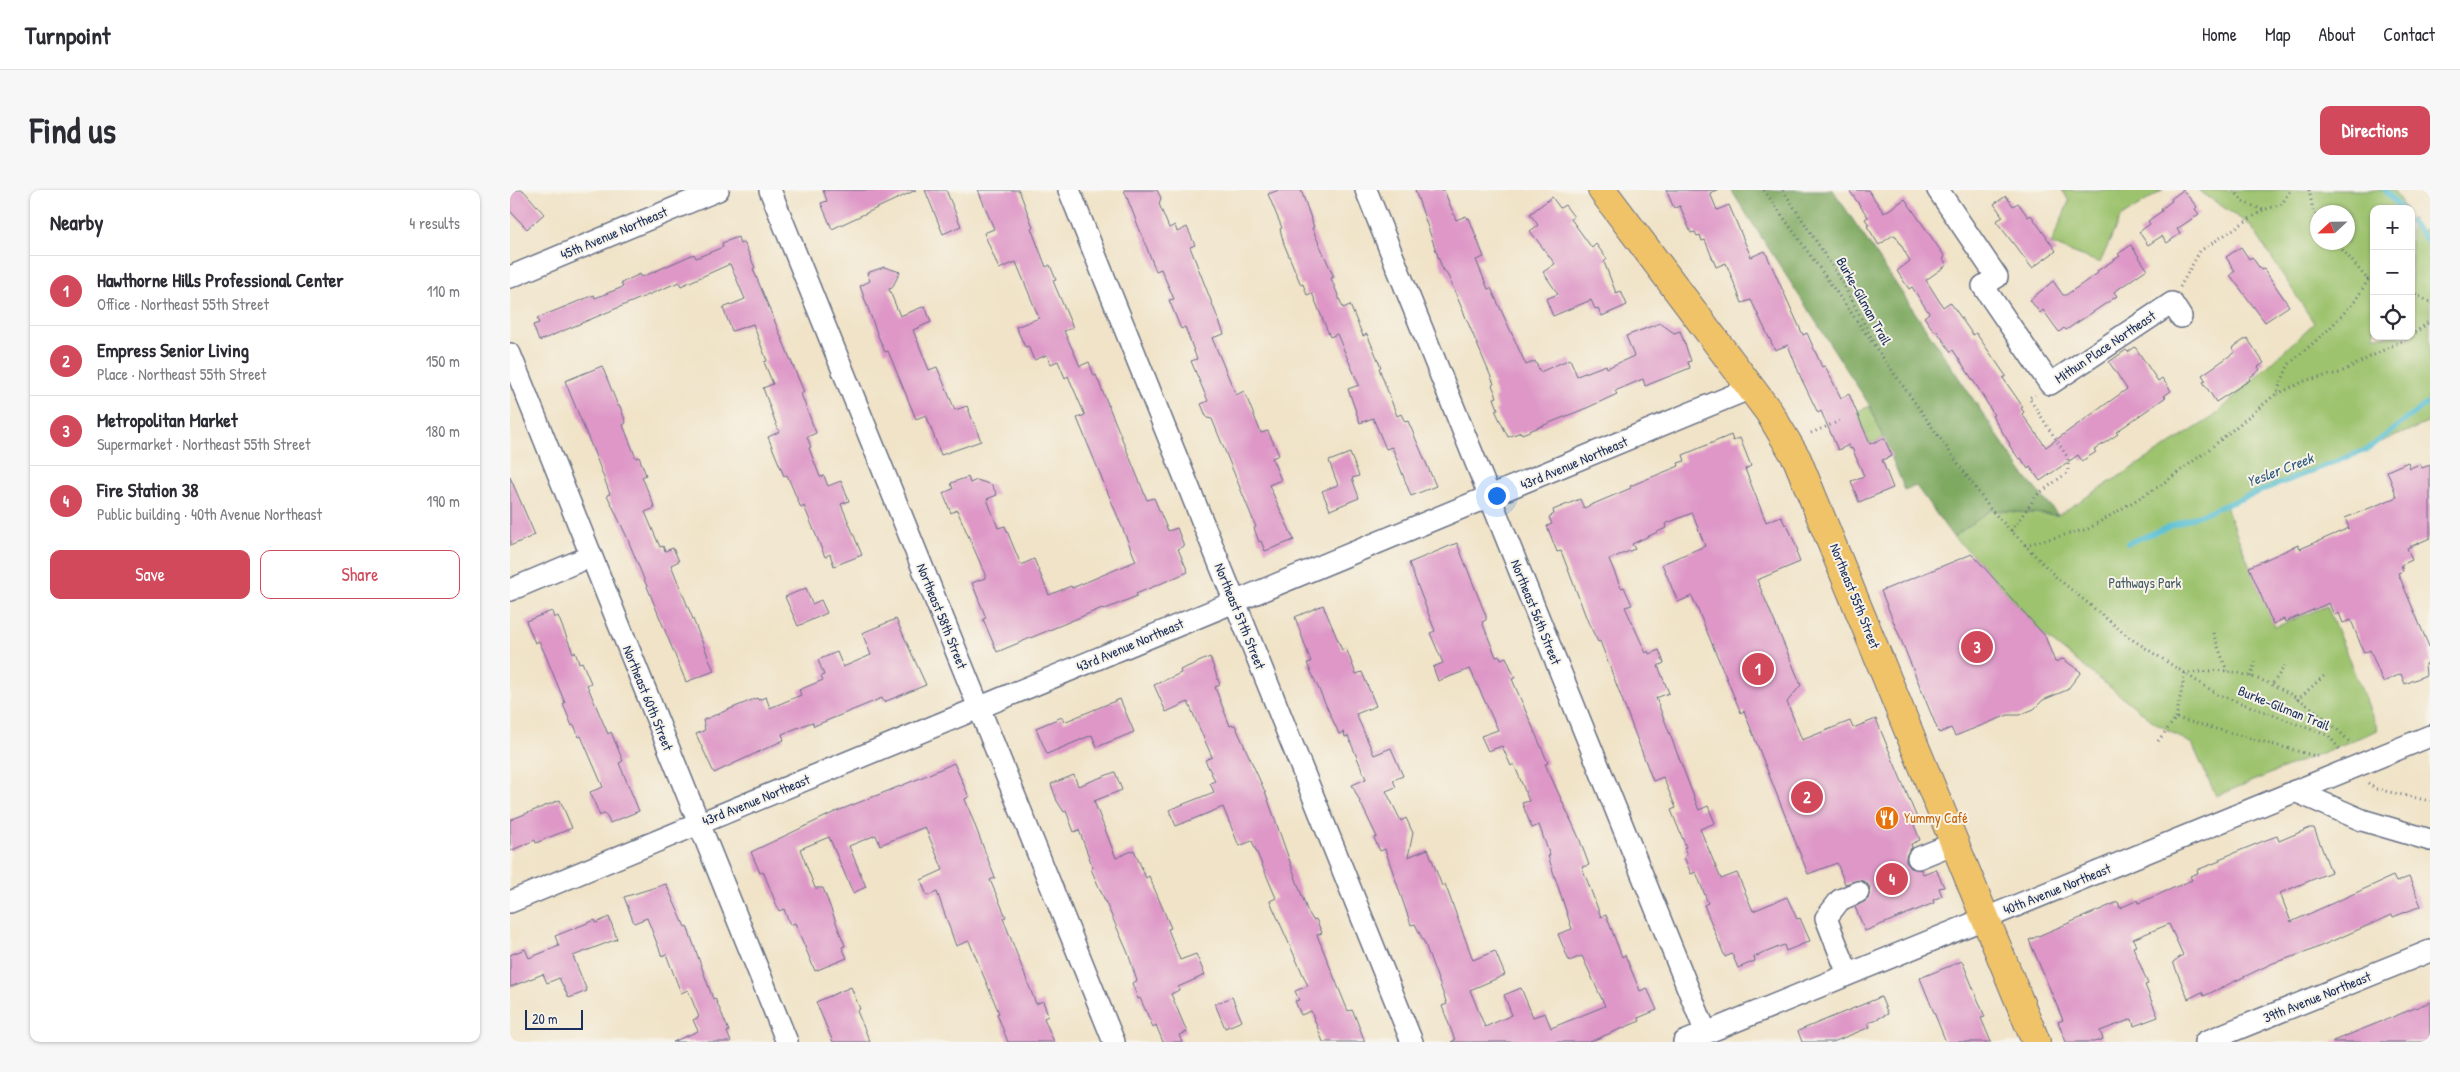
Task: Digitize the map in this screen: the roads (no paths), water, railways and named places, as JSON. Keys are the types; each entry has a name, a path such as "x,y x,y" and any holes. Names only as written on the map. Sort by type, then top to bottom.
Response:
{"main road":[{"name":"Northeast 55th Street","path":"1602,190 1751,388 1784,435 1806,477 2036,1042"}],"street":[{"name":"45th Avenue Northeast","path":"510,277 718,190"},
{"name":"Northeast 58th Street","path":"770,190 1114,1042"},
{"name":"Northeast 57th Street","path":"1068,190 1412,1042"},
{"name":"Northeast 56th Street","path":"1366,190 1706,1033"},
{"name":"Mithun Place Northeast","path":"1938,190 1997,277 1983,286 2050,384 2177,310"},
{"name":"Northeast 60th Street","path":"510,354 787,1042"},
{"name":"43rd Avenue Northeast","path":"510,902 1490,498 1751,388"},
{"path":"510,590 591,556"},
{"name":"40th Avenue Northeast","path":"1684,1042 2430,736"},
{"path":"2295,791 2362,820 2430,840"},
{"path":"1918,858 1956,843"},
{"path":"1848,974 1826,918 1840,900 1858,892"},
{"name":"39th Avenue Northeast","path":"2204,1042 2430,951"}],"waterway":[{"name":"Yesler Creek","path":"2385,190 2398,205"},
{"name":"Yesler Creek","path":"2415,227 2430,244"},
{"name":"Yesler Creek","path":"2128,543 2368,449 2430,401"}],"place":[{"name":"Metropolitan Market","path":"1977,647"},
{"name":"Hawthorne Hills Professional Center","path":"1758,669"},
{"name":"Empress Senior Living","path":"1807,797"},
{"name":"Yummy Café","path":"1887,818"},
{"name":"Fire Station 38","path":"1892,879"}],"park label":[{"name":"Pathways Park","path":"2145,583"}]}
